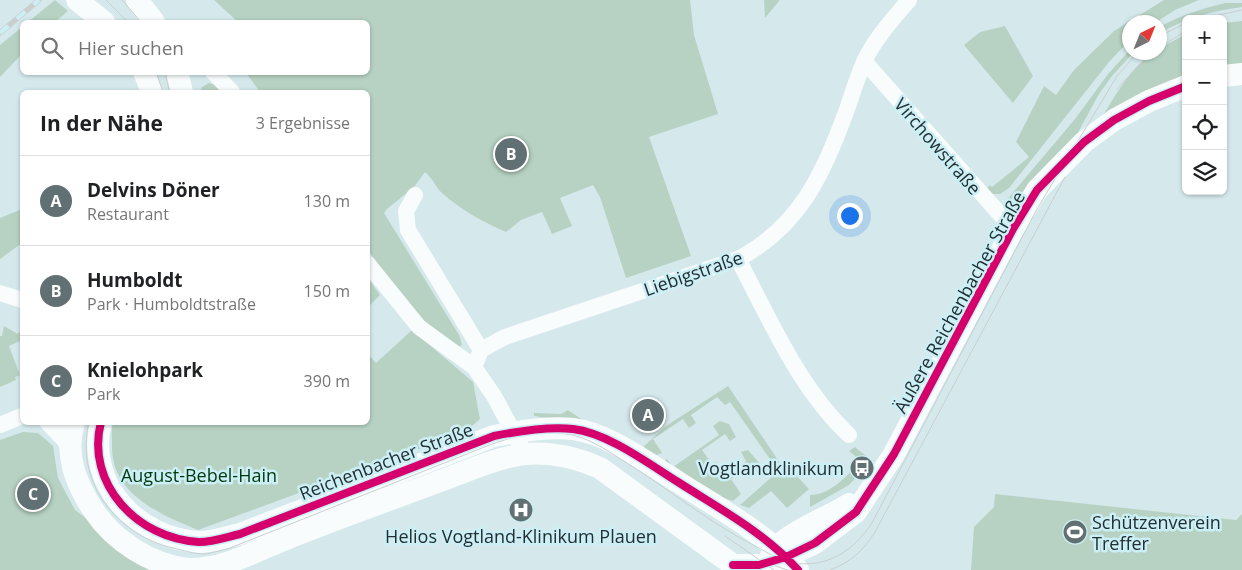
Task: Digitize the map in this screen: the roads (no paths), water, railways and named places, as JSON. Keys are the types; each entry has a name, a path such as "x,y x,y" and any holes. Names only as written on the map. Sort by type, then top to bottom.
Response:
{"street":[{"path":"137,0 152,20"},
{"name":"Liebigstraße","path":"481,350 505,337 738,259 761,247 798,210 834,144 864,61 884,29 909,0"},
{"path":"83,2 102,20"},
{"name":"Virchowstraße","path":"864,61 1013,229"},
{"path":"1227,76 1242,74"},
{"path":"145,75 151,90"},
{"path":"178,75 182,90"},
{"path":"216,75 230,90"},
{"name":"Äußere Reichenbacher Straße","path":"737,567 779,562 841,509 875,483 894,454 1013,229 1037,190 1084,142 1114,120 1149,101 1182,88"},
{"path":"415,195 406,211 408,230 481,350 468,364"},
{"path":"738,259 813,395 831,418 849,435"},
{"path":"370,266 419,327 468,364 494,396 512,433 525,454"},
{"path":"0,293 20,299"},
{"path":"0,425 20,417"},
{"path":"50,425 65,441 70,453"},
{"name":"Reichenbacher Straße","path":"74,425 70,453 78,484 100,520 115,536 132,549 168,564 188,569 234,562 354,513 479,467 525,454 560,456 583,461 600,468 737,567"},
{"name":"Reichenbacher Straße","path":"100,425 98,436 99,467 106,484 118,503 137,520 162,533 182,540 215,541 240,534 494,436 574,429 594,434 640,458 741,521"},
{"path":"741,521 811,535 811,570"},
{"path":"741,521 779,562"}],"tram line":[{"path":"106,0 126,20"},
{"path":"122,0 139,20"},
{"path":"1219,15 1242,10"},
{"path":"1167,32 1182,25"},
{"path":"1167,43 1182,33"},
{"path":"89,425 86,444 88,465 94,485 104,503 134,531 153,541 192,553 204,554 230,548 492,444 519,436 548,432 583,438 598,446 643,473 738,537 778,558 788,562 806,564 828,560 857,542 872,523 1037,209 1117,76 1131,60"},
{"path":"1117,89 1144,60"},
{"path":"157,75 162,90"},
{"path":"166,75 169,90"},
{"path":"830,570 856,555 875,532 1065,177"},
{"path":"725,536 774,570"},
{"path":"769,564 788,570"}],"railway":[{"path":"0,33 39,0"}],"place":[{"name":"Humboldt","path":"511,154"},
{"name":"Delvins Döner","path":"648,415"},
{"name":"Vogtlandklinikum","path":"862,468"},
{"name":"Knielohpark","path":"33,494"},
{"name":"Helios Vogtland-Klinikum Plauen","path":"521,510"},
{"name":"Schützenverein Treffer","path":"1075,532"}],"park label":[{"name":"August-Bebel-Hain","path":"199,475"}]}
